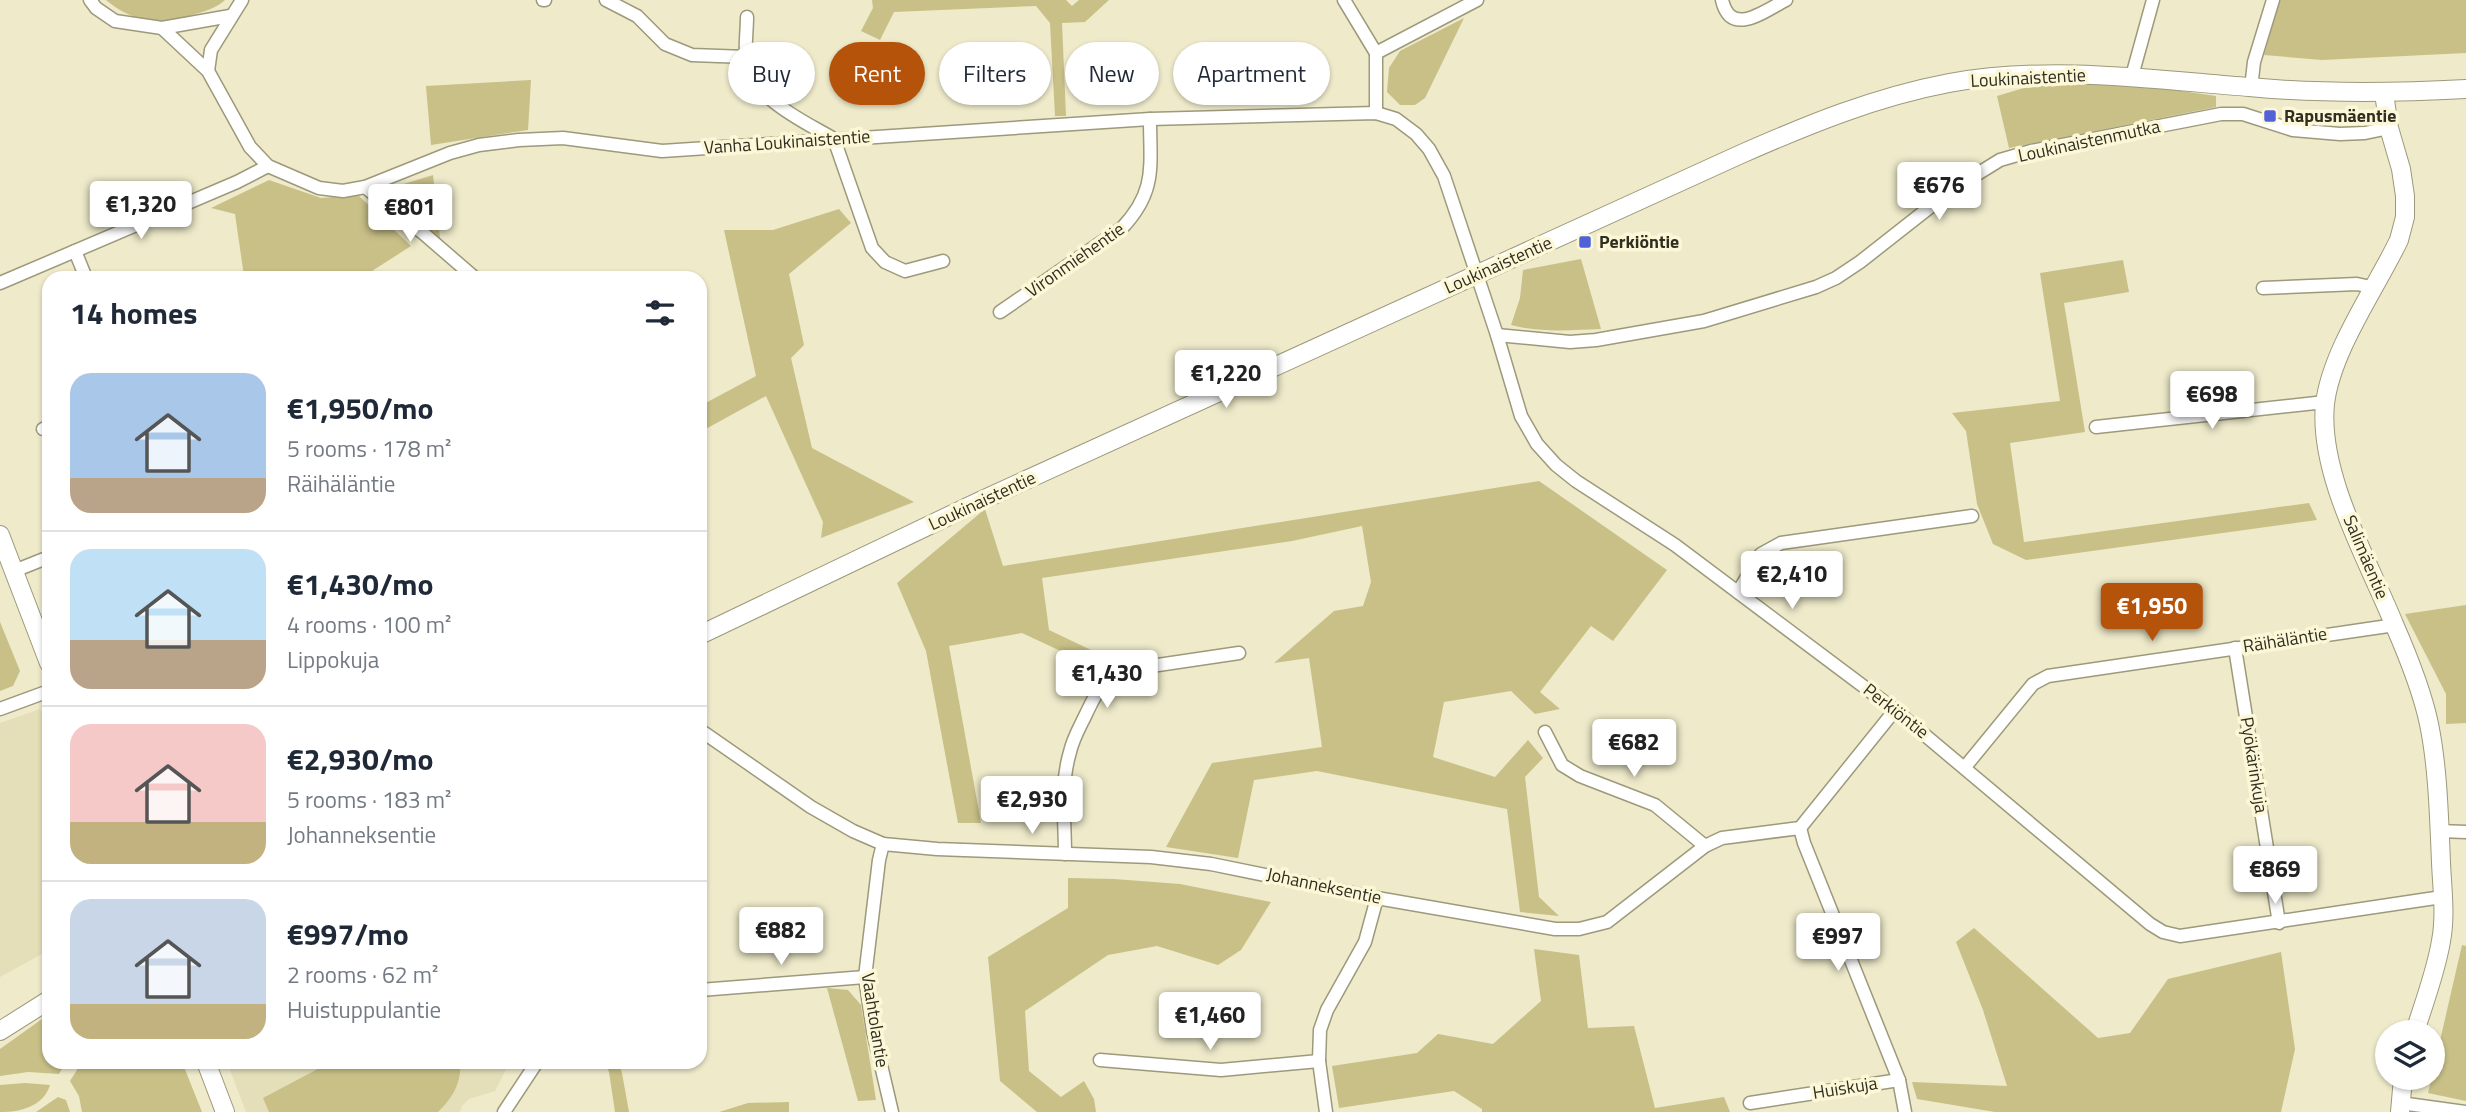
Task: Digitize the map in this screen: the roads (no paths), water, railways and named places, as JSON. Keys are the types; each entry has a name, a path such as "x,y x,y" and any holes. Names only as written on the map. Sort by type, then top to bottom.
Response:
{"street":[{"path":"90,0 96,8 115,21 162,28 230,16"},
{"path":"208,71 211,50 242,0"},
{"path":"606,0 637,16 665,44 692,55 728,56"},
{"path":"1344,0 1376,53 1376,113"},
{"path":"1376,53 1477,0"},
{"path":"1722,0 1732,19 1749,19 1786,0"},
{"path":"2132,76 2153,0"},
{"path":"2251,88 2254,62 2273,0"},
{"path":"746,42 747,17"},
{"name":"Vanha Loukinaistentie","path":"162,28 208,71 250,147 268,166 318,188 342,191 365,187 450,153 479,145 519,140 563,138 662,151 1150,118 1376,113 1396,119 1416,134 1429,149 1444,176 1476,275"},
{"name":"Loukinaistentie","path":"707,632 993,495 1750,150 1853,108 1949,83 1995,77 2076,74 2132,76 2341,94 2466,89"},
{"name":"Salimäentie","path":"2384,93 2389,128 2401,169 2405,217 2399,240 2333,369 2325,402 2325,436 2331,464 2353,528 2395,625 2430,727 2444,922 2418,1020"},
{"path":"778,105 834,139 872,248 885,262 905,271 943,261"},
{"name":"Loukinaistenmutka","path":"1497,335 1570,342 1596,340 1704,321 1816,287 1860,262 1977,173 2000,160 2031,151 2221,114 2243,114 2293,130 2365,133 2389,128"},
{"name":"Vironmiehentie","path":"1000,312 1122,228 1136,214 1146,197 1150,179 1150,118"},
{"path":"0,283 237,182 268,166"},
{"path":"365,187 467,271"},
{"path":"75,251 83,271"},
{"name":"Perkiöntie","path":"1476,275 1521,415 1537,444 1556,465 1576,481 1675,545 1895,710 1965,766 2150,924 2163,932 2180,936 2442,897"},
{"path":"2263,288 2357,284 2375,288"},
{"path":"2096,427 2325,402"},
{"path":"1738,592 1761,554 1781,543 1972,516"},
{"path":"0,536 42,645"},
{"path":"14,571 42,561"},
{"name":"Räihäläntie","path":"1965,766 2033,684 2048,676 2395,625"},
{"name":"Pyökärinkuja","path":"2235,648 2278,923"},
{"path":"1065,854 1066,765 1076,735 1103,684 1115,673 1240,653"},
{"path":"0,709 42,694"},
{"path":"1895,710 1800,828 1899,1080 1905,1112"},
{"path":"1545,732 1562,765 1580,776 1655,805 1705,846"},
{"name":"Johanneksentie","path":"707,740 811,807 853,831 883,844 937,849 1151,857 1210,864 1377,898 1567,929 1593,927 1607,922 1705,846 1722,838 1800,828"},
{"path":"2439,831 2466,832"},
{"name":"Vaahtolantie","path":"883,844 865,977 873,1031 892,1112"},
{"path":"1326,1112 1319,1061 1320,1030 1326,1010 1365,942 1377,898"},
{"path":"707,989 865,977"},
{"path":"0,1031 42,1004"},
{"path":"1100,1060 1221,1070 1319,1061"},
{"path":"209,1069 225,1112"},
{"path":"504,1112 532,1069"},
{"name":"Huiskuja","path":"1749,1103 1899,1080"},
{"path":"2400,1107 2466,1112"}],"place":[{"name":"Rapusmäentie","path":"2270,116"},
{"name":"Perkiöntie","path":"1585,242"}]}
